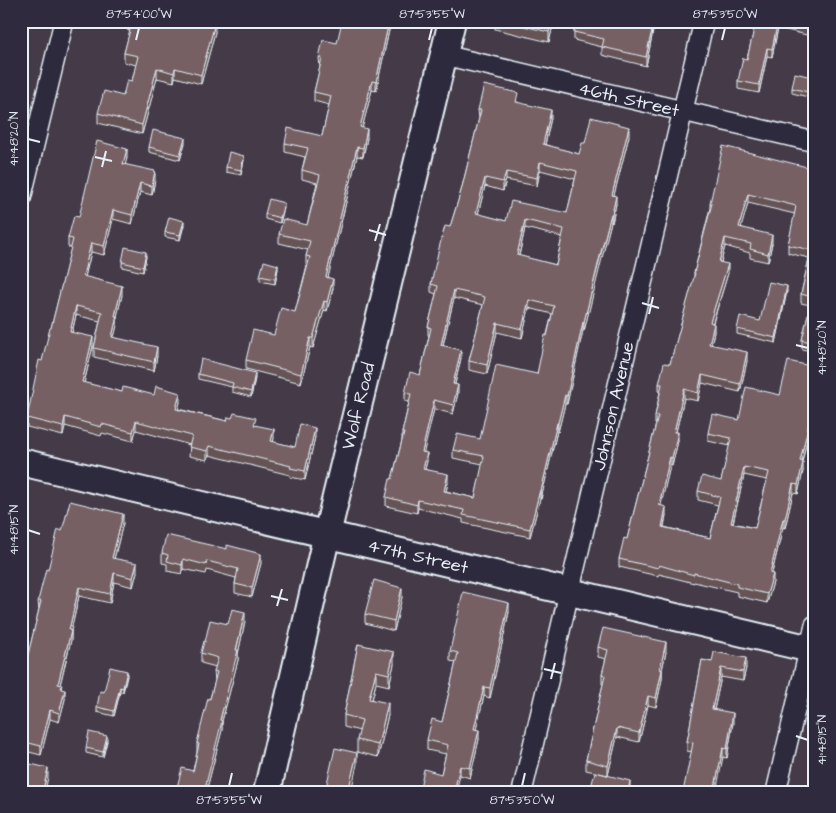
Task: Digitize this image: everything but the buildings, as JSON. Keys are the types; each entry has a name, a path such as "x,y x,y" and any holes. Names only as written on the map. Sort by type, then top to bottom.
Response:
{"main road":[{"name":"Wolf Road","path":"267,792 327,534 452,21"},
{"name":"47th Street","path":"21,462 570,592 813,641"}],"street":[{"path":"21,198 64,21"},
{"name":"Johnson Avenue","path":"522,792 704,21"},
{"name":"46th Street","path":"444,55 815,142"},
{"path":"776,792 813,641"}]}
